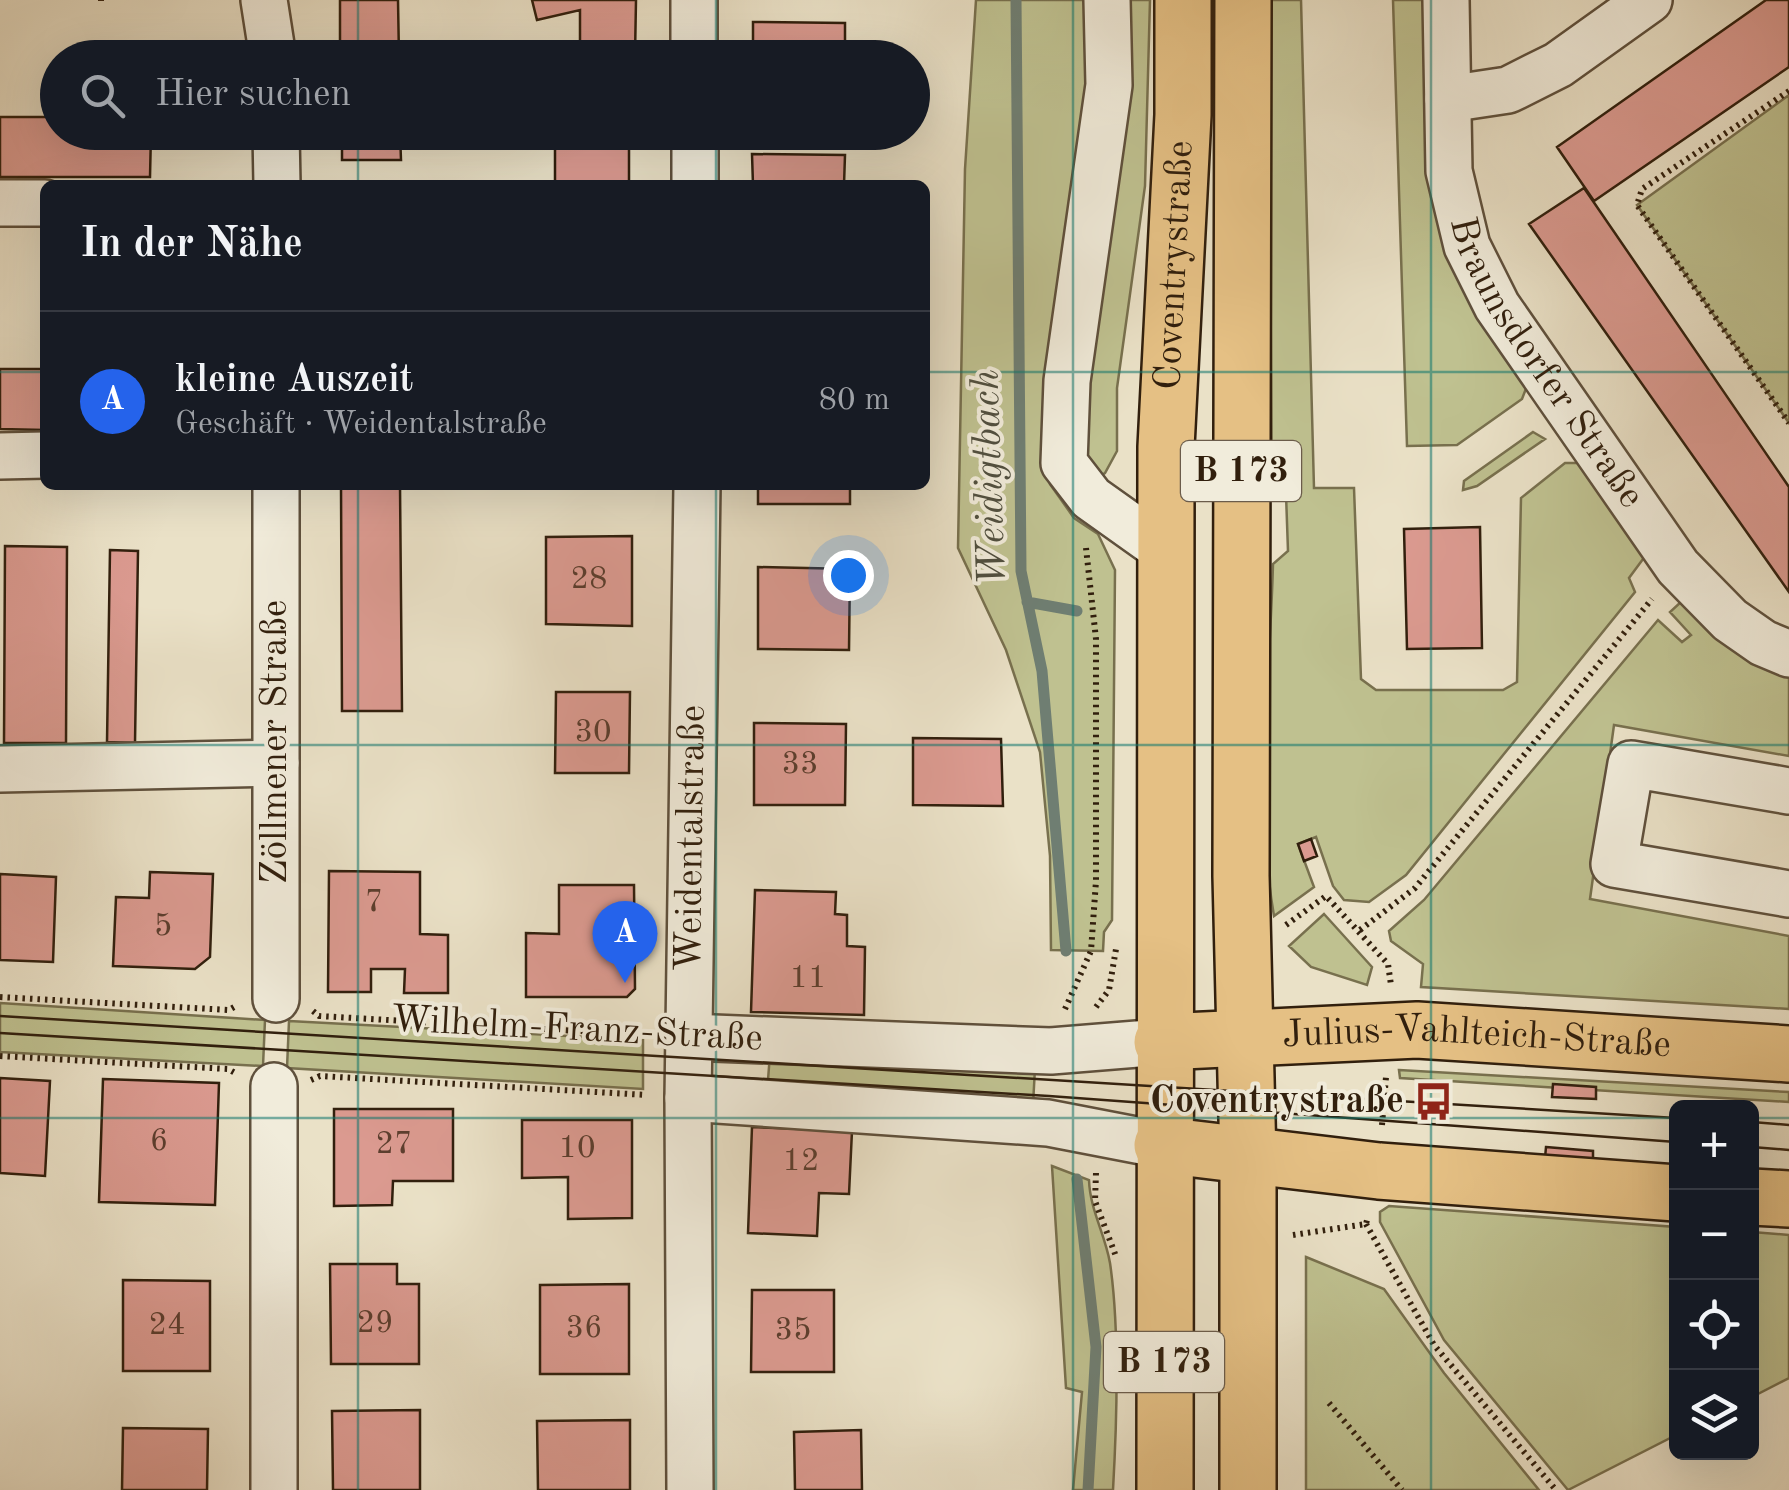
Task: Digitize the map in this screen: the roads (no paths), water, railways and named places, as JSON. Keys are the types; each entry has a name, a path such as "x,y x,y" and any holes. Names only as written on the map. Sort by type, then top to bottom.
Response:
{"main road":[{"name":"Coventrystraße","path":"1165,1490 1164,550 1168,362 1183,115 1183,0"},
{"name":"Coventrystraße","path":"1242,0 1240,876 1248,1158 1248,1490"},
{"name":"Julius-Vahlteich-Straße","path":"1162,1042 1389,1030 1789,1054"},
{"path":"1162,1145 1379,1172 1669,1193"},
{"path":"1759,1197 1789,1199"}],"street":[{"path":"264,0 270,40"},
{"path":"694,0 694,40"},
{"path":"1108,0 1110,85 1067,381 1064,463 1090,498 1164,550"},
{"name":"Braunsdorfer Straße","path":"1446,0 1450,171 1467,246 1496,306 1678,567 1730,620 1762,643 1789,654"},
{"path":"1448,99 1508,90 1558,64 1649,0"},
{"path":"276,150 277,180"},
{"path":"695,150 695,180"},
{"path":"0,203 40,203"},
{"path":"0,456 40,455"},
{"name":"Zöllmener Straße","path":"276,490 276,999"},
{"name":"Weidentalstraße","path":"690,1490 688,1098 696,490"},
{"path":"0,770 276,763"},
{"path":"1789,791 1631,764 1614,864 1789,894"},
{"name":"Wilhelm-Franz-Straße","path":"689,1037 1050,1051 1162,1042"},
{"path":"274,1086 274,1490"},
{"name":"Wilhelm-Franz-Straße","path":"688,1098 1048,1123 1162,1145"}],"waterway":[{"name":"Weidigtbach","path":"1016,0 1021,571 1042,671 1066,951"},
{"path":"1027,602 1077,611"},
{"name":"Weidigtbach","path":"1077,1179 1096,1347 1088,1490"}],"tram line":[{"path":"0,1016 1669,1118"},
{"path":"0,1033 1049,1096 1669,1141"},
{"path":"1759,1123 1789,1125"},
{"path":"1759,1148 1789,1150"}],"place":[{"name":"kleine Auszeit","path":"625,983"},
{"name":"Coventrystraße","path":"1434,1102"}]}
